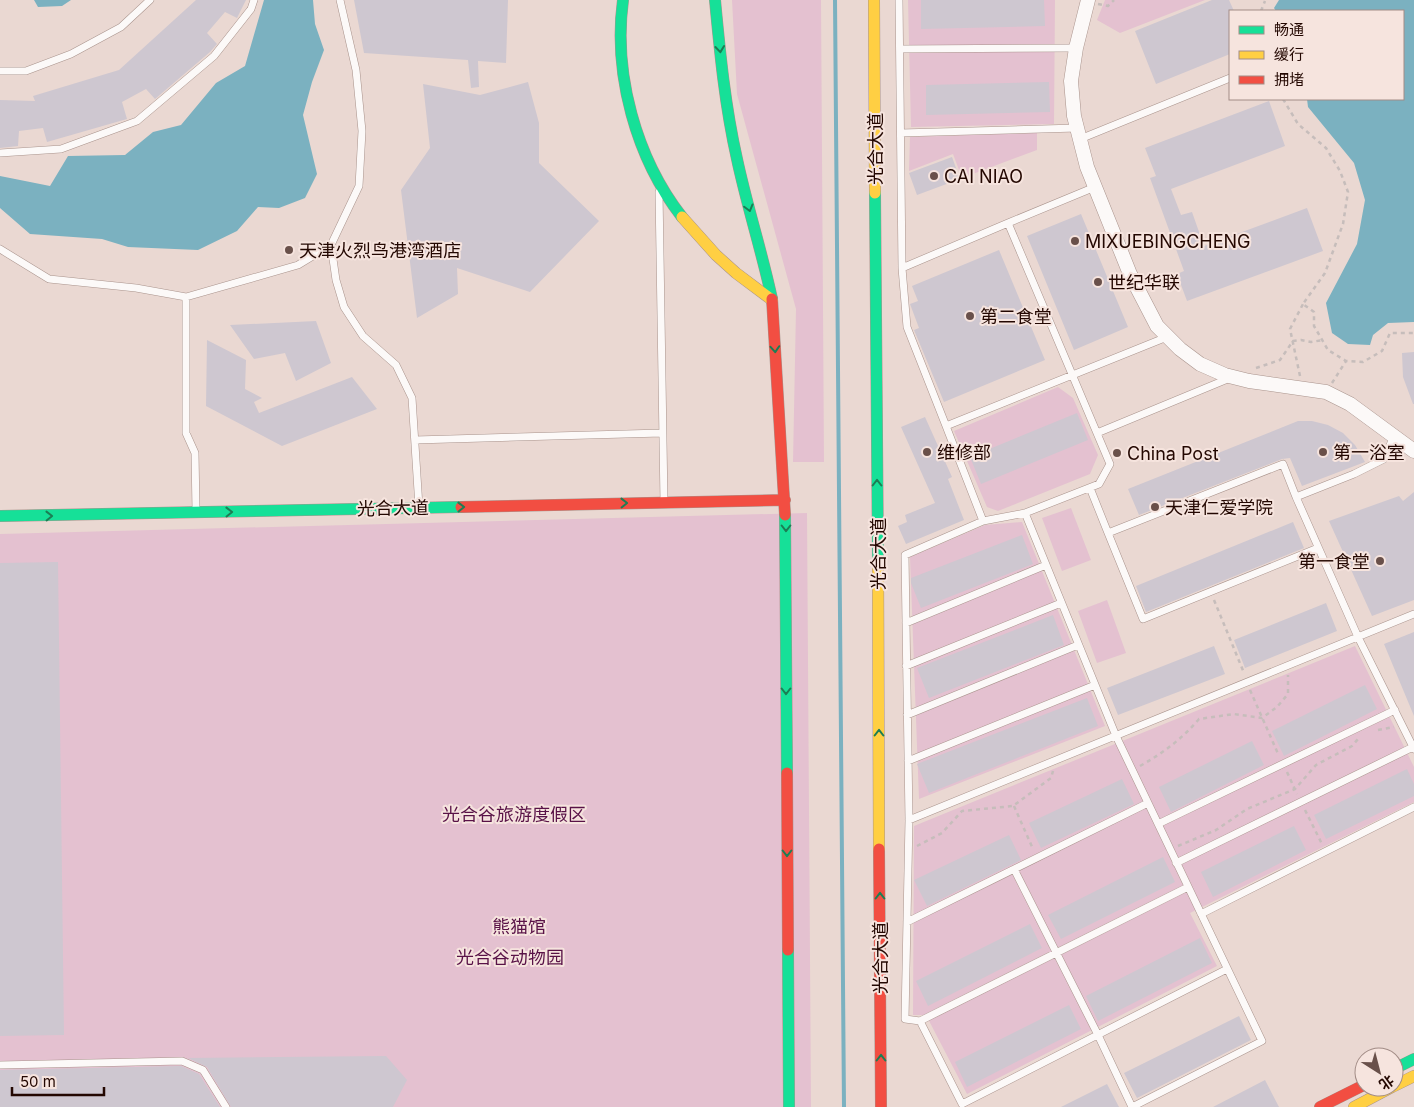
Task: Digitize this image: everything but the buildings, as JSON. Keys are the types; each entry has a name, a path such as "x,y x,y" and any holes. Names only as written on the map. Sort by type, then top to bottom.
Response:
{"street":[{"path":"623,0 620,41 628,100 642,144 659,183 686,221 712,252 772,300"},
{"path":"715,0 729,120 737,160 763,256 772,300 785,500 789,1107"},
{"name":"光合大道","path":"874,0 881,1107"},
{"path":"1086,0 1071,81 1074,116 1087,167 1095,188 1130,274 1156,326 1200,364 1233,377 1250,381 1326,392 1350,404 1414,451"},
{"name":"光合大道","path":"0,516 785,500"},
{"path":"1320,1107 1354,1090"},
{"path":"1354,1107 1374,1097"}],"lane":[{"path":"0,71 26,71 71,54 121,27 150,0"},
{"path":"0,153 61,150 137,121 214,56 250,9 254,0"},
{"path":"0,249 49,279 136,288 186,297 298,265 330,245 358,186 362,131 356,70 340,0"},
{"path":"899,0 902,268 907,327 983,521"},
{"path":"900,49 1076,48"},
{"path":"901,133 1079,133 1229,78"},
{"path":"659,183 664,502"},
{"path":"902,268 1095,188"},
{"path":"1008,223 1110,464 1099,484 1090,488 1025,513 983,521 905,555 909,820 905,1019 920,1021 1188,887"},
{"path":"330,245 336,280 344,307 362,336 396,365 412,398 419,508"},
{"path":"186,297 186,433 195,453 196,513"},
{"path":"946,426 1167,336"},
{"path":"1097,433 1233,377"},
{"path":"414,440 662,433"},
{"path":"1296,497 1384,460 1394,436"},
{"path":"1108,533 1283,464 1358,637 1414,748 1176,862"},
{"path":"1090,488 1143,620 1318,548"},
{"path":"1014,869 1098,1035 1132,1107 1262,1041 1116,736 1025,513"},
{"path":"906,623 1046,566"},
{"path":"906,666 1061,603"},
{"path":"909,820 1414,614"},
{"path":"907,715 1078,645"},
{"path":"908,760 1095,685"},
{"path":"1158,824 1395,710"},
{"path":"907,922 1148,803"},
{"path":"1201,914 1414,807"},
{"path":"920,1021 963,1106 1227,969"},
{"path":"0,1065 182,1061 203,1070 226,1107"}],"path":[{"path":"1284,100 1298,124 1326,148 1340,171 1348,192 1343,224 1325,273 1302,304 1290,329 1294,341 1302,388"},
{"path":"1302,304 1314,312 1314,326 1328,350 1346,361 1364,362 1382,351 1390,334 1414,333"},
{"path":"1233,377 1280,360 1294,341 1311,342 1323,340"},
{"path":"1326,392 1346,361"},
{"path":"1211,592 1282,764 1326,852"},
{"path":"1132,770 1163,753 1188,733 1199,719 1234,714 1262,718 1277,707 1288,694 1288,666"},
{"path":"1374,730 1402,726"},
{"path":"1170,850 1216,830 1247,809 1295,789 1316,765 1352,746 1358,739"},
{"path":"908,851 942,832 962,811 1013,806 1051,778 1057,760"},
{"path":"1013,806 1036,857"}],"green space":[{"path":"732,0 821,0 824,462 793,462 796,309 737,94"},
{"path":"908,0 1055,0 1054,124 911,127"},
{"path":"1105,0 1205,0 1120,33 1097,20"},
{"path":"1037,133 1037,150 962,178 953,154 909,171 910,137"},
{"path":"1058,387 1073,398 1098,455 1090,474 998,511 987,507 954,431"},
{"path":"1071,508 1091,560 1062,571 1042,518"},
{"name":"光合谷旅游度假区","path":"807,513 811,1107 0,1107 0,534"},
{"path":"1022,522 1105,726 919,799 910,557 985,525"},
{"path":"1107,600 1126,653 1097,663 1078,611"},
{"path":"1355,646 1414,767 1414,802 1190,913 1217,966 967,1094 926,1015 913,1015 914,826"}],"water":[{"path":"34,0 71,0 62,6 38,7"},
{"path":"264,0 313,0 315,24 324,50 312,82 303,115 317,174 305,198 279,208 258,207 237,231 198,250 128,247 102,239 30,234 0,208 0,176 50,186 68,156 125,155 153,132 181,125 216,83 245,66"},
{"path":"1279,0 1414,0 1414,322 1388,323 1373,335 1370,345 1348,344 1332,333 1326,303 1357,244 1365,200 1354,163 1308,107 1307,100 1404,100 1404,10 1275,10 1274,8"}],"waterway":[{"path":"835,0 844,1107"}],"traffic: fast":[{"path":"623,0 621,28 622,57 625,86 632,114 640,142 652,169 682,217"},
{"path":"715,0 729,119 741,177 772,299"},
{"path":"875,193 878,560"},
{"path":"0,516 461,507"},
{"path":"785,515 787,773"},
{"path":"788,950 789,1107"},
{"path":"1404,1064 1414,1059"}],"traffic: slow":[{"path":"874,0 875,193"},
{"path":"682,217 716,255 736,273 772,300"},
{"path":"878,560 879,849"},
{"path":"1404,1081 1414,1076"},
{"path":"1354,1107 1373,1097"}],"traffic: jam":[{"path":"772,299 785,515"},
{"path":"461,507 785,500"},
{"path":"787,773 788,950"},
{"path":"879,849 881,1107"},
{"path":"1320,1107 1354,1090"}],"place":[{"name":"CAI NIAO","path":"934,176"},
{"name":"MIXUEBINGCHENG","path":"1075,241"},
{"name":"天津火烈鸟港湾酒店","path":"289,250"},
{"name":"世纪华联","path":"1098,282"},
{"name":"第二食堂","path":"970,316"},
{"name":"维修部","path":"927,452"},
{"name":"第一浴室","path":"1323,452"},
{"name":"China Post","path":"1117,453"},
{"name":"天津仁爱学院","path":"1155,507"},
{"name":"第一食堂","path":"1380,561"}],"park label":[{"name":"熊猫馆","path":"519,926"},
{"name":"光合谷动物园","path":"510,957"}]}
